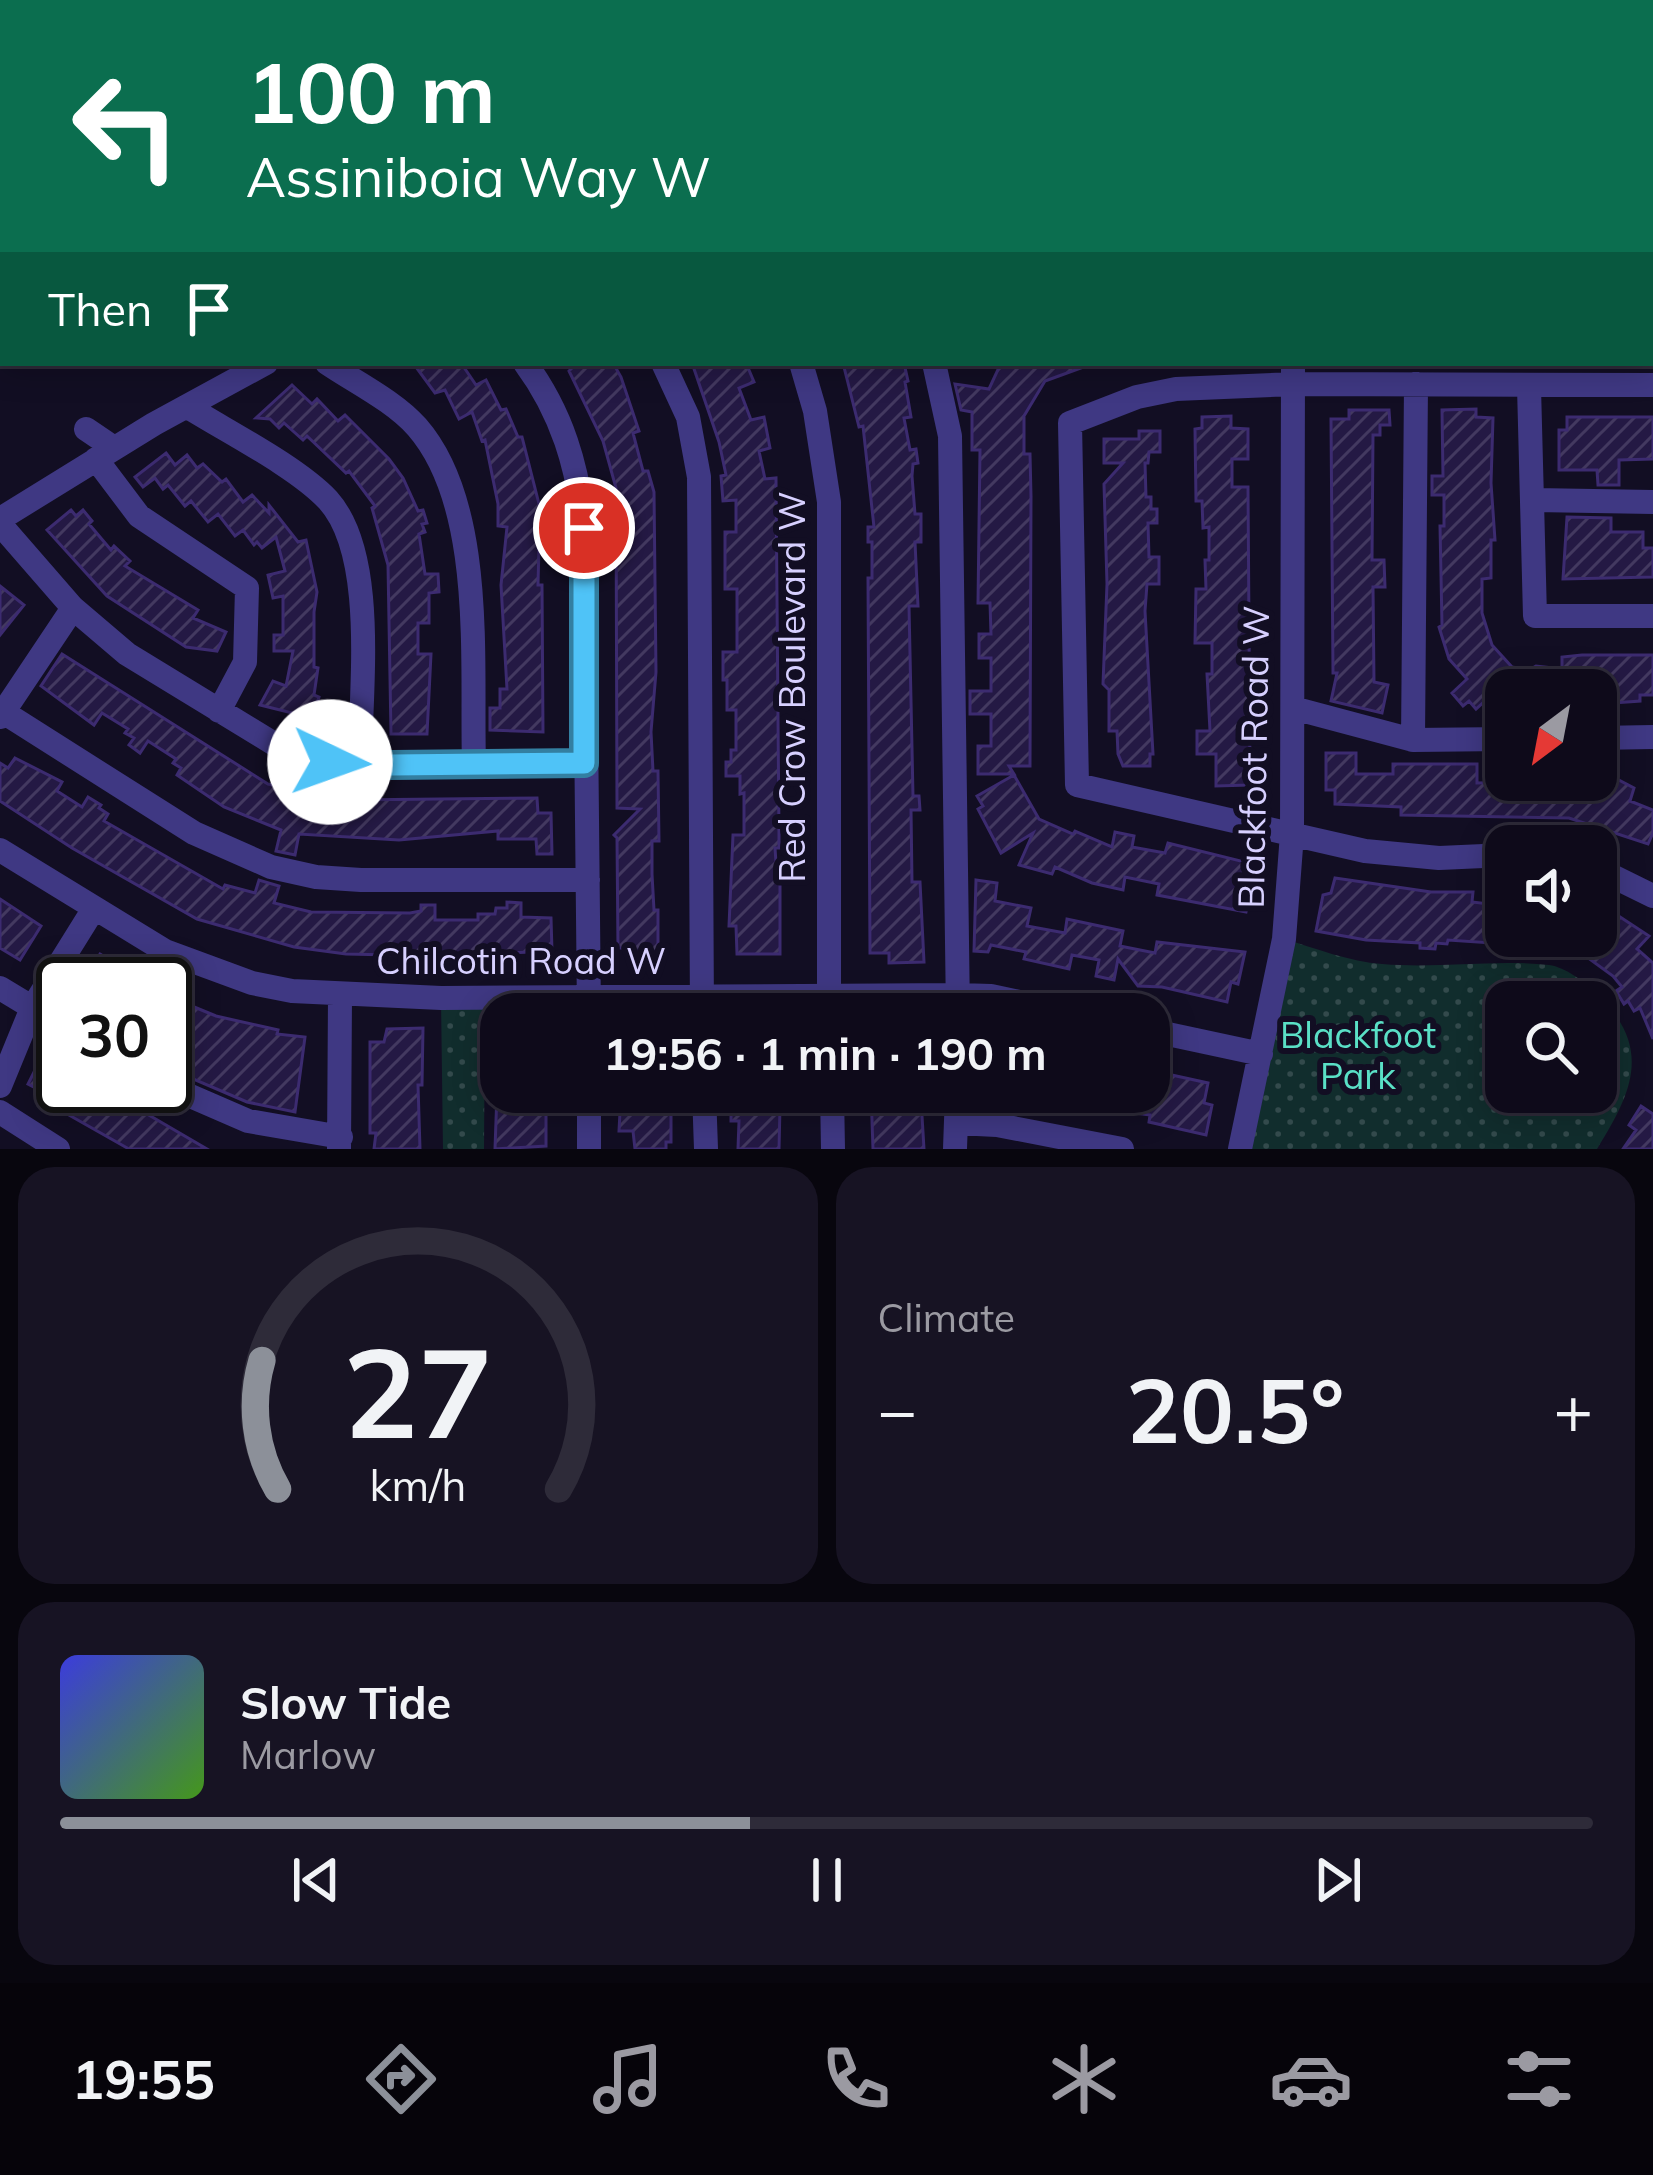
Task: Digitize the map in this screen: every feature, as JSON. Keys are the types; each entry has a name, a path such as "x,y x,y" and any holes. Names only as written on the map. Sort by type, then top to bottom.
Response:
{"street":[{"path":"261,366 105,453 0,522 73,608 127,654 276,745 330,762 360,764 584,763"},
{"path":"331,366 412,422 445,468 467,553 474,765"},
{"path":"527,366 544,389 572,452 584,528 589,993"},
{"path":"664,366 688,417 699,477 702,993"},
{"name":"Red Crow Boulevard W","path":"802,366 815,411 829,502 828,993"},
{"path":"935,366 950,436 958,993"},
{"path":"1485,855 1402,856 1076,785 1070,423 1137,397 1176,388 1293,374 1416,384 1653,385"},
{"name":"Blackfoot Road W","path":"1240,1149 1284,939 1292,834 1293,374"},
{"path":"1413,740 1416,384"},
{"path":"1529,386 1535,616 1653,616"},
{"path":"188,406 328,500 355,544 361,612 360,764"},
{"path":"86,429 105,453 139,516 248,589 245,662 218,711"},
{"path":"1535,500 1653,502"},
{"path":"73,608 2,714 194,833 271,867 361,880 589,880"},
{"path":"1293,708 1413,740 1485,739"},
{"path":"1617,738 1653,737"},
{"name":"Chilcotin Road W","path":"0,850 165,951 252,983 340,996 480,1002"},
{"path":"1617,878 1653,896"},
{"path":"0,1086 32,1008 93,910"},
{"path":"0,988 36,1010"},
{"path":"192,1097 248,1121 340,1143 340,996"},
{"path":"1170,1034 1262,1054"},
{"path":"0,1112 58,1149"},
{"path":"589,1113 589,1149"},
{"path":"705,1113 706,1149"},
{"path":"832,1113 833,1149"},
{"path":"955,1149 957,1113"},
{"path":"957,1123 997,1125 1122,1149"}],"green space":[{"name":"Blackfoot Park","path":"1284,939 1382,964 1555,966 1582,981 1485,981 1485,1113 1617,1113 1617,1018 1631,1051 1631,1070 1620,1108 1597,1149 1240,1149"},
{"path":"441,998 480,998 484,1149 443,1149"}],"building":[{"path":"415,366 463,366 476,385 486,380 522,437 540,508 543,732 490,730 490,708 500,708 500,689 507,689 501,585 507,527 498,526 485,440 472,412 459,419 445,390 435,393"},
{"path":"574,366 615,366 639,431 633,433 643,471 648,471 654,492 656,672 651,732 653,771 658,771 659,841 652,841 652,874 658,952 628,953 628,948 618,948 614,835 640,809 617,808 616,488 603,441 569,371"},
{"path":"693,366 747,366 754,382 739,388 751,420 764,417 770,448 759,451 765,479 776,478 779,848 775,848 780,877 780,954 737,954 736,926 729,926 733,835 744,835 744,793 740,794 740,776 726,776 726,762 731,762 731,750 736,750 736,710 727,710 723,652 737,652 737,589 725,589 725,532 736,532 736,500 723,501 721,476 726,475"},
{"path":"844,366 905,366 911,417 904,418 910,450 916,449 918,463 913,464 912,476 915,514 921,514 921,542 915,542 918,606 909,606 913,796 919,796 920,810 911,810 912,882 920,882 924,962 889,963 889,953 870,953 868,578 872,578 872,542 868,542 868,527 874,527 863,426 859,427"},
{"path":"1000,366 1086,366 1045,381 1024,416 1031,496 1030,766 1009,766 1014,774 978,774 978,746 991,746 991,714 970,714 970,691 991,691 991,658 979,658 979,634 991,634 990,603 978,603 980,450 972,450 972,412 961,410 955,384 989,389"},
{"path":"292,385 312,404 317,399 338,421 345,415 389,459 418,511 423,510 427,523 422,524 425,532 419,534 425,574 438,574 439,592 429,593 429,623 418,623 418,654 431,654 427,734 391,734 388,565 375,506 349,471 307,436 303,440 284,423 279,428 270,419 256,418"},
{"path":"1476,409 1476,417 1493,418 1495,540 1491,540 1491,578 1482,579 1482,613 1492,645 1512,667 1523,669 1485,669 1485,701 1476,709 1469,701 1463,706 1452,693 1467,679 1449,659 1439,627 1444,495 1432,495 1432,476 1443,476 1442,410"},
{"path":"1349,410 1389,410 1390,425 1380,425 1380,435 1373,435 1372,560 1384,560 1385,587 1373,587 1374,682 1388,685 1382,713 1331,701 1337,673 1333,673 1331,419 1349,419"},
{"path":"1231,416 1231,428 1248,429 1248,459 1232,459 1232,487 1248,487 1250,772 1249,785 1216,786 1216,754 1197,754 1197,731 1210,731 1207,674 1212,674 1212,643 1195,643 1196,589 1206,589 1209,527 1203,528 1202,501 1196,501 1195,429 1202,428 1202,417"},
{"path":"1567,417 1653,417 1653,459 1619,460 1619,485 1598,485 1597,470 1559,470 1559,430 1567,430"},
{"path":"1139,431 1160,431 1160,452 1149,452 1145,463 1146,497 1151,497 1151,509 1157,509 1157,523 1148,523 1149,557 1159,557 1159,584 1147,584 1145,611 1153,754 1150,766 1123,766 1117,731 1109,731 1109,690 1103,684 1104,484 1123,463 1104,463 1104,439 1139,439"},
{"path":"166,453 175,465 187,455 197,468 203,464 222,482 226,479 243,502 252,495 269,513 269,505 298,542 306,540 317,592 314,695 319,697 312,718 260,705 273,681 286,686 293,651 274,651 274,635 283,635 283,596 273,598 268,575 285,571 276,537 262,548 257,542 254,545 243,530 235,536 218,514 208,522 191,501 185,506 168,485 163,489 155,478 143,487 135,477"},
{"path":"71,510 76,516 83,510 111,550 114,546 130,561 125,566 198,610 193,618 226,632 217,651 186,647 107,596 47,530"},
{"path":"1567,517 1611,518 1611,532 1643,532 1643,548 1653,548 1653,577 1563,579"},
{"path":"0,586 24,605 0,635"},
{"path":"62,654 268,784 346,800 537,798 538,813 551,813 552,854 537,854 536,839 498,839 498,831 399,840 299,834 295,855 276,851 281,830 224,807 177,775 181,768 173,763 176,759 148,741 140,753 129,745 134,738 125,733 128,729 102,713 94,725 41,686"},
{"path":"1653,655 1653,695 1640,695 1640,701 1617,703 1617,669 1562,669 1562,657"},
{"path":"1326,753 1356,753 1356,774 1393,774 1393,764 1477,764 1477,783 1485,783 1485,801 1617,801 1617,779 1634,788 1630,801 1653,810 1653,833 1648,844 1617,834 1617,825 1590,825 1569,818 1401,815 1401,807 1335,804 1335,790 1326,790"},
{"path":"15,758 62,782 57,791 82,807 88,797 101,805 108,814 104,821 223,889 225,885 255,893 259,880 279,886 274,903 311,912 410,913 421,911 421,905 435,905 435,920 478,920 478,914 507,908 507,902 521,903 521,917 551,918 552,951 346,954 294,947 197,919 0,801 0,763 8,768"},
{"path":"1014,775 1039,819 1073,834 1112,847 1115,832 1134,836 1132,847 1165,853 1168,843 1245,862 1242,878 1253,880 1246,912 1157,895 1159,884 1125,877 1123,890 1055,867 1052,874 1019,865 1033,833 1001,853 978,809 983,806 977,796"},
{"path":"1335,878 1431,892 1473,892 1472,902 1485,904 1485,943 1448,940 1447,944 1436,943 1435,949 1420,948 1420,943 1316,931 1323,895 1331,893"},
{"path":"976,880 997,883 995,901 1031,908 1027,926 1065,933 1067,919 1123,931 1120,946 1155,953 1157,942 1245,952 1238,984 1231,982 1227,1002 1138,986 1118,959 1114,980 1096,976 1099,960 1072,955 1069,969 1024,959 1026,952 991,945 988,952 974,951"},
{"path":"0,899 41,926 20,960 0,948"},
{"path":"1617,915 1649,936 1637,949 1653,963 1653,1039 1640,1008 1634,1011 1628,1001 1624,1004 1617,993 1622,987 1587,957 1617,957"},
{"path":"192,1006 278,1030 277,1034 305,1037 295,1112 247,1102 192,1079"},
{"path":"423,1028 420,1149 374,1149 370,1042 384,1042 387,1029"},
{"path":"1170,1075 1208,1083 1204,1103 1212,1105 1206,1135 1149,1122 1150,1115 1135,1113 1170,1113"},
{"path":"1641,1106 1653,1114 1653,1149 1623,1149 1636,1130 1629,1125"},
{"path":"65,1113 145,1113 207,1149 129,1149"},
{"path":"496,1113 546,1113 546,1146 495,1149"},
{"path":"620,1113 671,1113 671,1142 666,1142 666,1149 635,1149 633,1131 619,1131"},
{"path":"731,1113 780,1113 779,1149 738,1149 739,1121 731,1121"},
{"path":"872,1113 922,1113 924,1149 873,1149"}],"route":[{"path":"330,762 584,763 584,528"}]}
